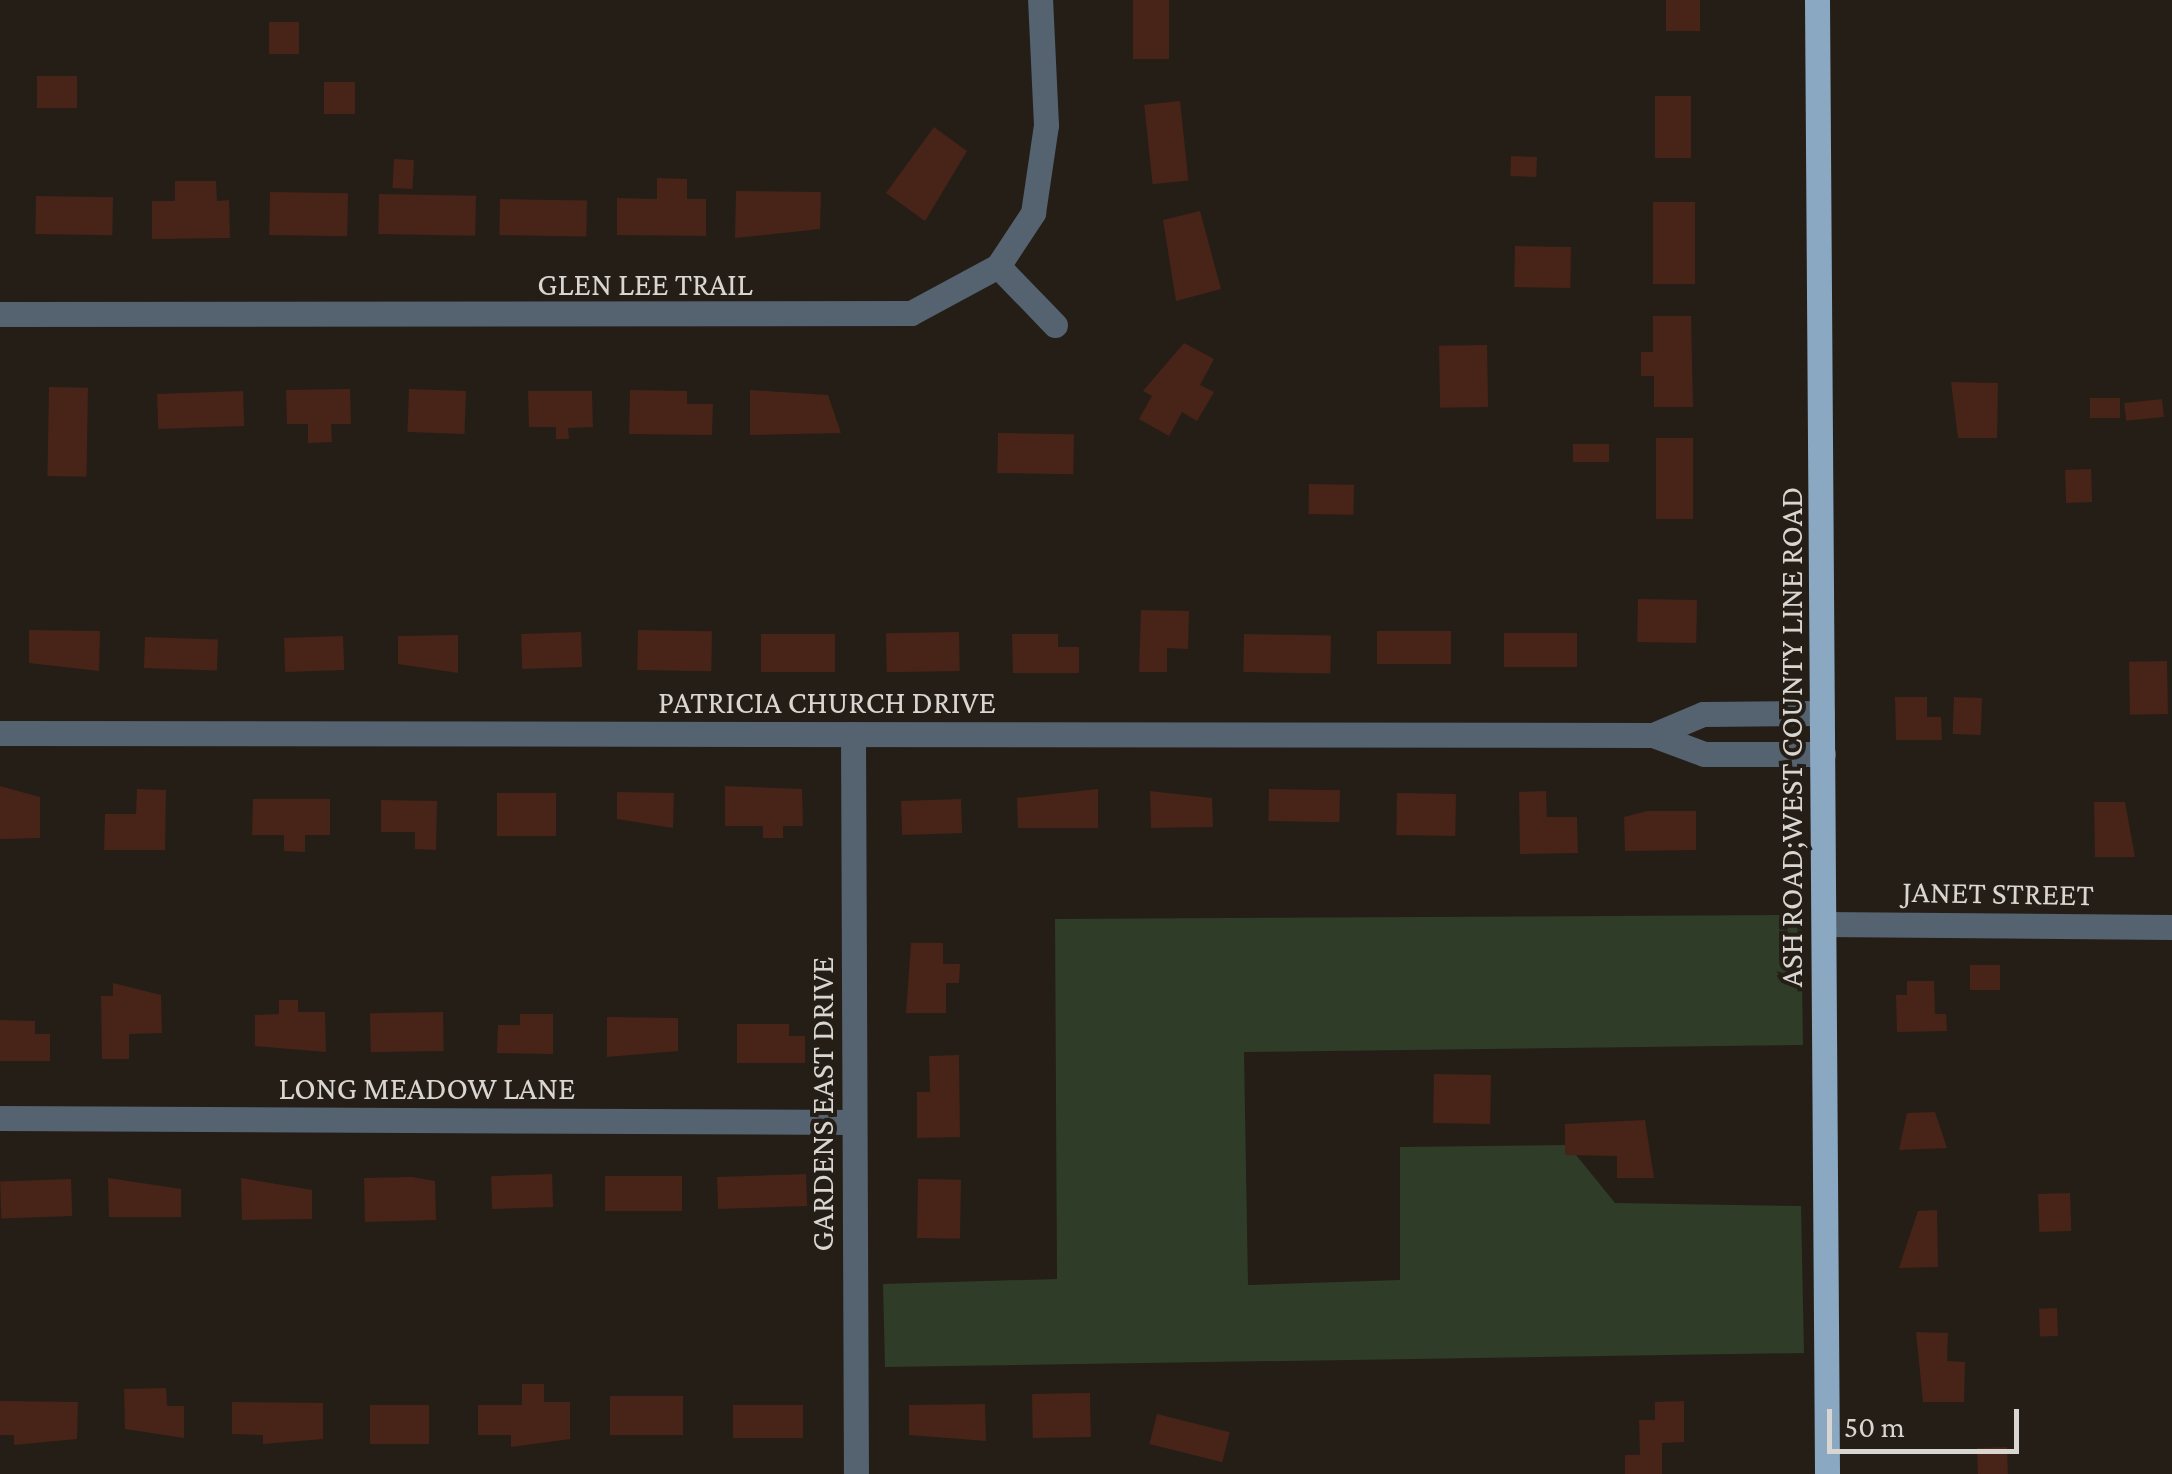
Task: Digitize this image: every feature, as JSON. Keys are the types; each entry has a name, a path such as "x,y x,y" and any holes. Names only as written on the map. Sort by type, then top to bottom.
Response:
{"main road":[{"name":"ASH ROAD;WEST COUNTY LINE ROAD","path":"1817,0 1828,1474"}],"street":[{"name":"GLEN LEE TRAIL","path":"0,314 879,318 942,303 998,266 1043,182 1040,0"},
{"path":"998,266 1055,325"},
{"name":"PATRICIA CHURCH DRIVE","path":"1653,735 1703,714 1822,713"},
{"name":"PATRICIA CHURCH DRIVE","path":"0,733 1653,735 1704,754 1823,754"},
{"name":"GARDENS EAST DRIVE","path":"853,734 856,1474"},
{"name":"JANET STREET","path":"1824,924 2172,927"},
{"name":"LONG MEADOW LANE","path":"0,1118 854,1122"}],"green space":[{"path":"1801,915 1803,1045 1244,1052 1248,1285 1400,1280 1400,1147 1568,1145 1615,1203 1801,1206 1804,1353 885,1367 883,1284 1057,1279 1055,919"}],"building":[{"path":"1133,0 1169,0 1169,59 1133,59"},
{"path":"1666,0 1700,0 1700,31 1666,31"},
{"path":"269,22 299,22 299,54 269,54"},
{"path":"37,76 77,76 77,108 37,108"},
{"path":"324,82 355,82 355,114 324,114"},
{"path":"1655,96 1691,96 1691,158 1655,158"},
{"path":"1180,101 1188,181 1153,184 1144,105"},
{"path":"934,127 967,151 925,221 886,193"},
{"path":"1511,156 1537,157 1536,177 1510,176"},
{"path":"394,159 414,160 412,189 392,188"},
{"path":"657,178 687,179 687,199 706,199 706,236 617,235 617,198 657,199"},
{"path":"175,181 216,181 217,201 229,200 230,238 152,239 152,201 175,201"},
{"path":"736,191 821,192 820,229 735,238"},
{"path":"270,192 348,193 347,236 269,235"},
{"path":"379,194 476,196 475,236 378,234"},
{"path":"36,196 113,197 112,235 35,234"},
{"path":"500,199 587,201 586,237 499,235"},
{"path":"1653,202 1695,202 1695,284 1653,284"},
{"path":"1200,211 1221,289 1176,301 1163,220"},
{"path":"1515,246 1571,247 1570,288 1514,287"},
{"path":"1653,316 1691,316 1693,407 1654,407 1654,376 1641,376 1641,352 1653,352"},
{"path":"1184,343 1214,359 1200,385 1214,392 1197,421 1182,412 1169,436 1139,419 1152,396 1143,391"},
{"path":"1487,345 1488,407 1440,408 1439,346"},
{"path":"1951,382 1998,383 1997,438 1958,438"},
{"path":"49,387 88,388 86,477 47,476"},
{"path":"350,389 351,424 331,424 332,442 308,443 308,424 287,424 286,390"},
{"path":"409,389 466,391 464,434 407,432"},
{"path":"630,390 687,391 687,404 713,404 712,435 629,434"},
{"path":"750,390 828,395 841,433 750,435"},
{"path":"243,391 244,426 158,429 157,394"},
{"path":"528,391 592,391 593,427 568,428 569,439 556,439 556,427 529,427"},
{"path":"2090,398 2120,398 2120,418 2090,418"},
{"path":"2162,399 2164,417 2126,421 2124,403"},
{"path":"998,433 1074,434 1073,474 997,473"},
{"path":"1656,438 1693,438 1693,519 1656,519"},
{"path":"1573,444 1609,444 1609,462 1573,462"},
{"path":"2091,469 2092,502 2066,503 2065,470"},
{"path":"1309,484 1354,485 1353,515 1308,514"},
{"path":"1638,599 1697,600 1696,643 1637,642"},
{"path":"1141,610 1189,611 1188,649 1167,648 1167,672 1139,672"},
{"path":"29,630 100,631 99,671 29,663"},
{"path":"638,630 712,631 711,671 637,670"},
{"path":"1377,631 1451,631 1451,664 1377,664"},
{"path":"581,632 582,667 522,669 521,634"},
{"path":"959,632 960,671 887,672 886,633"},
{"path":"1504,633 1577,633 1577,667 1504,667"},
{"path":"761,634 835,634 835,672 761,672"},
{"path":"1012,634 1058,634 1058,647 1079,647 1079,673 1013,673"},
{"path":"1244,634 1331,636 1330,674 1243,672"},
{"path":"458,635 458,673 398,664 398,636"},
{"path":"343,636 344,670 285,672 284,638"},
{"path":"145,637 218,640 217,671 144,668"},
{"path":"2167,661 2168,714 2130,715 2129,662"},
{"path":"1895,697 1927,697 1927,717 1941,717 1942,740 1896,740"},
{"path":"1954,697 1982,698 1981,735 1953,734"},
{"path":"0,786 40,797 40,838 0,839"},
{"path":"725,786 802,789 803,826 783,826 783,838 763,838 763,826 725,826"},
{"path":"137,789 166,790 165,850 104,850 105,814 136,814"},
{"path":"1098,789 1098,828 1018,828 1017,798"},
{"path":"1269,789 1340,790 1339,822 1268,821"},
{"path":"1150,791 1212,798 1213,827 1151,828"},
{"path":"1546,791 1547,817 1577,817 1578,853 1520,854 1519,792"},
{"path":"617,792 674,793 673,828 617,819"},
{"path":"497,793 556,793 556,836 497,836"},
{"path":"1397,793 1456,794 1455,836 1396,835"},
{"path":"253,799 330,799 330,835 305,835 305,852 284,851 284,835 252,835"},
{"path":"961,799 962,833 902,835 901,801"},
{"path":"381,800 437,801 436,850 415,849 415,832 381,832"},
{"path":"2094,802 2125,802 2135,857 2095,857"},
{"path":"1647,811 1696,811 1696,850 1625,851 1624,817"},
{"path":"911,943 943,943 943,964 960,964 959,983 946,983 946,1013 906,1013"},
{"path":"1970,965 2000,965 2000,990 1970,990"},
{"path":"1907,981 1934,981 1935,1014 1946,1014 1947,1031 1897,1032 1896,995 1907,995"},
{"path":"113,983 161,995 162,1033 129,1034 129,1059 102,1059 101,996 113,996"},
{"path":"279,1000 298,1000 298,1012 325,1012 326,1052 255,1046 255,1015 279,1014"},
{"path":"443,1012 444,1051 371,1052 370,1013"},
{"path":"520,1014 553,1014 553,1054 497,1053 498,1025 520,1025"},
{"path":"607,1017 678,1018 678,1051 607,1057"},
{"path":"0,1020 35,1021 35,1034 50,1034 50,1061 0,1061"},
{"path":"737,1024 789,1024 789,1036 805,1036 805,1063 737,1063"},
{"path":"959,1055 960,1137 917,1138 917,1092 930,1092 929,1056"},
{"path":"1434,1074 1491,1075 1490,1124 1433,1123"},
{"path":"1935,1112 1947,1148 1899,1150 1907,1113"},
{"path":"1645,1120 1654,1178 1617,1178 1617,1156 1565,1155 1565,1124"},
{"path":"552,1174 553,1207 492,1209 491,1176"},
{"path":"806,1174 807,1206 718,1209 717,1177"},
{"path":"605,1176 682,1176 682,1211 605,1211"},
{"path":"412,1177 435,1181 436,1220 365,1222 364,1178"},
{"path":"108,1178 181,1189 181,1217 109,1217"},
{"path":"241,1178 312,1190 312,1219 242,1220"},
{"path":"71,1179 72,1216 1,1218 0,1181"},
{"path":"918,1179 961,1180 960,1239 917,1238"},
{"path":"2070,1193 2071,1231 2039,1232 2038,1194"},
{"path":"1937,1210 1938,1267 1899,1268 1918,1211"},
{"path":"2057,1308 2058,1336 2040,1337 2039,1309"},
{"path":"1916,1332 1948,1333 1947,1361 1965,1362 1964,1402 1923,1402"},
{"path":"522,1384 544,1384 544,1402 570,1402 570,1439 511,1447 511,1435 478,1435 478,1405 522,1405"},
{"path":"166,1388 167,1406 184,1406 184,1438 125,1429 124,1389"},
{"path":"1090,1393 1091,1437 1033,1438 1032,1394"},
{"path":"610,1396 683,1396 683,1435 610,1435"},
{"path":"0,1401 78,1402 77,1439 14,1445 14,1435 0,1435"},
{"path":"1684,1401 1684,1442 1662,1443 1662,1474 1625,1474 1625,1455 1640,1455 1639,1420 1655,1420 1655,1402"},
{"path":"232,1402 323,1403 323,1439 263,1444 263,1435 232,1434"},
{"path":"985,1404 986,1441 909,1435 909,1405"},
{"path":"370,1405 429,1405 429,1444 370,1444"},
{"path":"733,1405 803,1405 803,1438 733,1438"},
{"path":"1157,1414 1230,1432 1222,1462 1150,1444"},
{"path":"2007,1447 2008,1474 1978,1474 1977,1448"}]}
